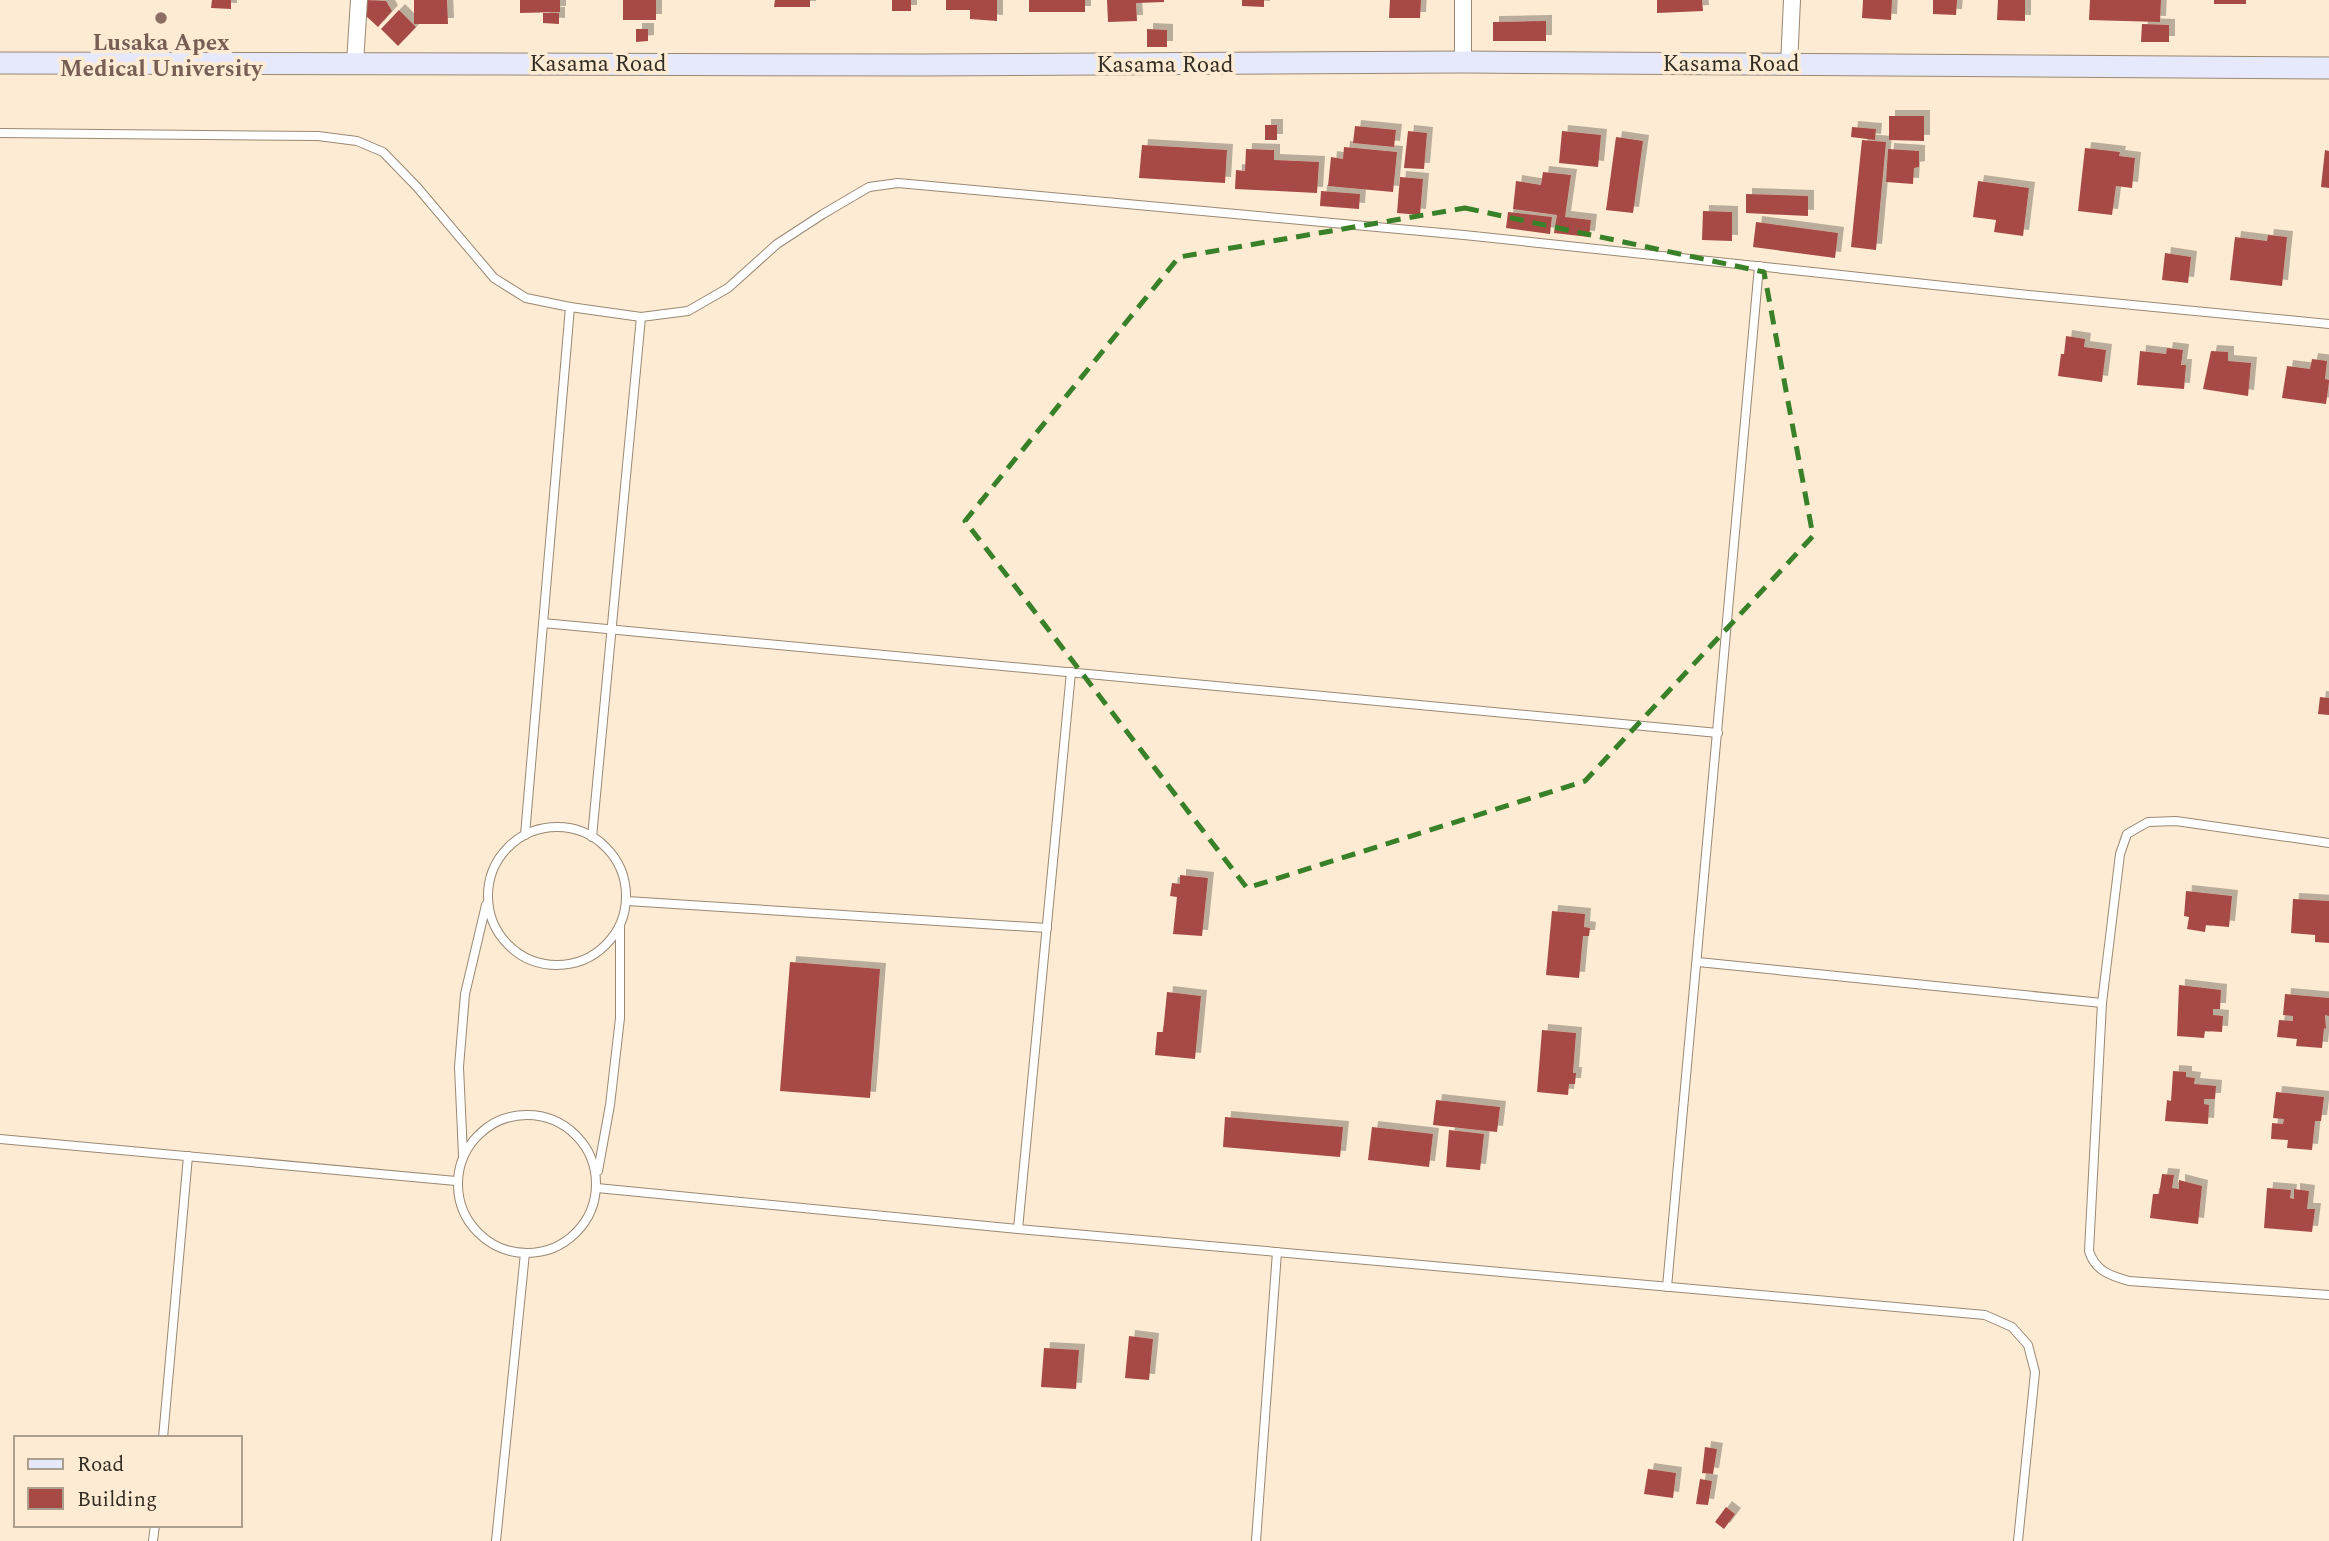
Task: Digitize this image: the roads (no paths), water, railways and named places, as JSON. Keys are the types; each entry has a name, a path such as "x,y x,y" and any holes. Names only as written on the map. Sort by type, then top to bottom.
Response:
{"street":[{"path":"355,63 359,0"},
{"path":"1463,0 1463,62"},
{"path":"1789,65 1792,0"},
{"name":"Kasama Road","path":"0,63 1330,65 1463,62 2329,68"}],"lane":[{"path":"0,133 318,136 358,141 383,152 417,187 494,278 526,298 641,317 688,310 728,288 777,244 822,214 869,187 898,183 1464,235 2329,324"},
{"path":"1667,1287 1759,266"},
{"path":"525,835 570,307"},
{"path":"592,837 641,317"},
{"path":"543,623 1718,733"},
{"path":"1018,1228 1071,672"},
{"path":"2329,842 2176,821 2148,821 2127,834 2120,854 2102,1003 2089,1251 2092,1261 2108,1275 2129,1280 2329,1295"},
{"path":"565,828 592,837 612,853 619,864 627,888 627,901 620,927 620,1018 610,1105 591,1214 575,1235 553,1248 525,1253 498,1246 476,1231 461,1208 456,1181 463,1155 459,1067 466,994 486,902 486,888 494,863 507,847 525,835 538,830 565,828"},
{"path":"627,901 1047,928"},
{"path":"486,902 489,915 503,940 524,957 551,964 565,964 591,956 613,939 620,927"},
{"path":"1698,962 2102,1003"},
{"path":"463,1155 479,1133 490,1125 516,1116 544,1117 557,1122 579,1138 594,1161 597,1175"},
{"path":"0,1139 456,1181"},
{"path":"163,1436 188,1156"},
{"path":"597,1188 1985,1315 2012,1327 2028,1345 2035,1372 2018,1541"},
{"path":"1256,1541 1278,1252"},
{"path":"496,1541 525,1253"}],"place":[{"name":"Lusaka Apex Medical University","path":"161,18"}]}
